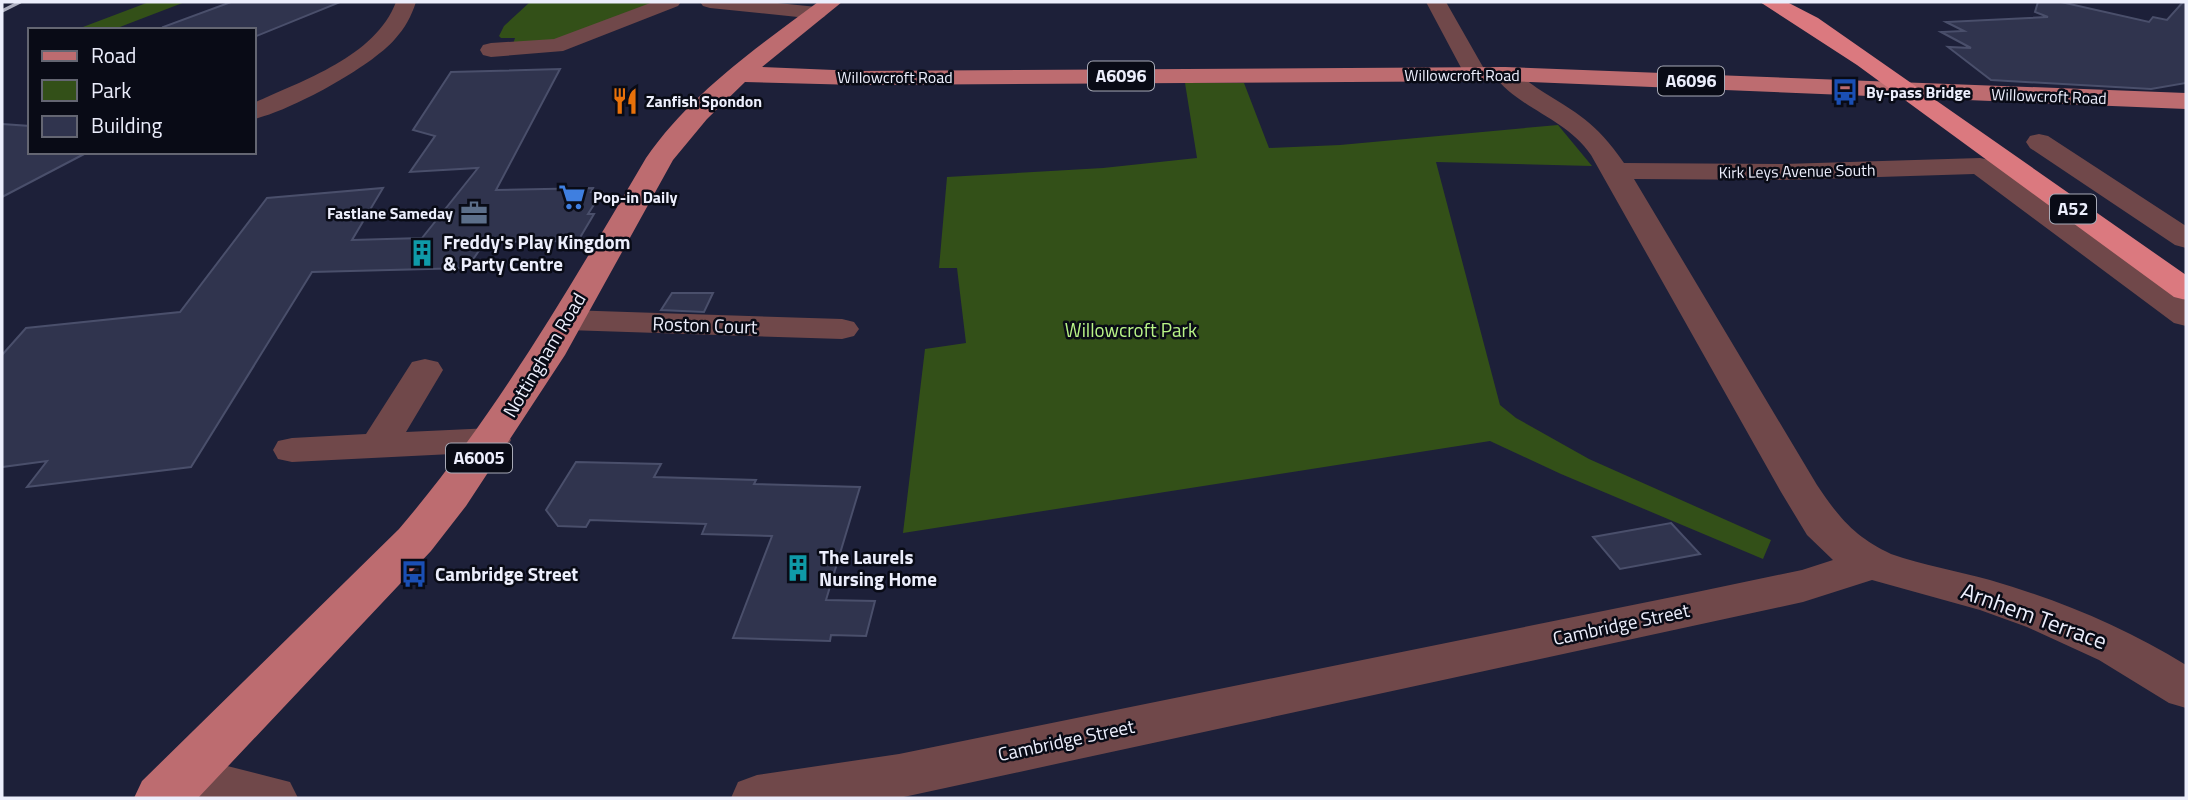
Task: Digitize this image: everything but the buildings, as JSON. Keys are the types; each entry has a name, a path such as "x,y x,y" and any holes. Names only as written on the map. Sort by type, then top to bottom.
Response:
{"highway":[{"name":"A52","path":"1771,2 1877,60"},
{"name":"A52","path":"1796,2 1877,60 1968,134 2186,289"},
{"name":"A52","path":"1968,134 2186,263"}],"main road":[{"name":"Nottingham Road","path":"173,788 415,540 447,503 542,365 660,158 682,127 737,74 824,7"},
{"name":"Willowcroft Road","path":"737,74 845,78 1490,74 2186,101"}],"street":[{"path":"256,111 351,64 369,52 405,13 407,2"},
{"path":"491,50 555,46 671,2"},
{"path":"710,2 824,7"},
{"path":"1436,2 1490,74 1516,86 1588,133 1615,170 1784,463 1828,532 1839,544 1872,564"},
{"path":"1968,134 1980,166 2186,316"},
{"path":"2039,142 2186,239"},
{"name":"Kirk Leys Avenue South","path":"1615,170 1784,172 1980,166"},
{"name":"Roston Court","path":"567,320 842,329"},
{"path":"378,446 425,370"},
{"path":"292,450 492,440"},
{"name":"Arnhem Terrace","path":"1872,564 1989,596 2062,621 2112,643 2186,689"},
{"name":"Cambridge Street","path":"757,798 899,776 1692,610 1803,586 1872,564"},
{"path":"173,788 271,798"}],"green space":[{"path":"149,2 185,2 117,28 80,28"},
{"path":"530,2 658,2 568,39 513,44 515,38 501,38 499,36 504,26"},
{"name":"Willowcroft Park","path":"1185,83 1244,83 1269,148 1340,145 1558,125 1592,166 1436,162 1500,405 1516,418 1589,459 1771,540 1763,559 1561,474 1490,441 903,533 925,349 966,343 957,268 939,268 947,177 1103,168 1197,158"}],"railway":[{"path":"2,11 20,2"}],"place":[{"name":"By-pass Bridge","path":"1845,92"},
{"name":"Zanfish Spondon","path":"625,101"},
{"name":"Pop-in Daily","path":"572,197"},
{"name":"Fastlane Sameday","path":"474,213"},
{"name":"Freddy's Play Kingdom & Party Centre","path":"422,253"},
{"name":"The Laurels Nursing Home","path":"798,568"},
{"name":"Cambridge Street","path":"414,574"}]}
